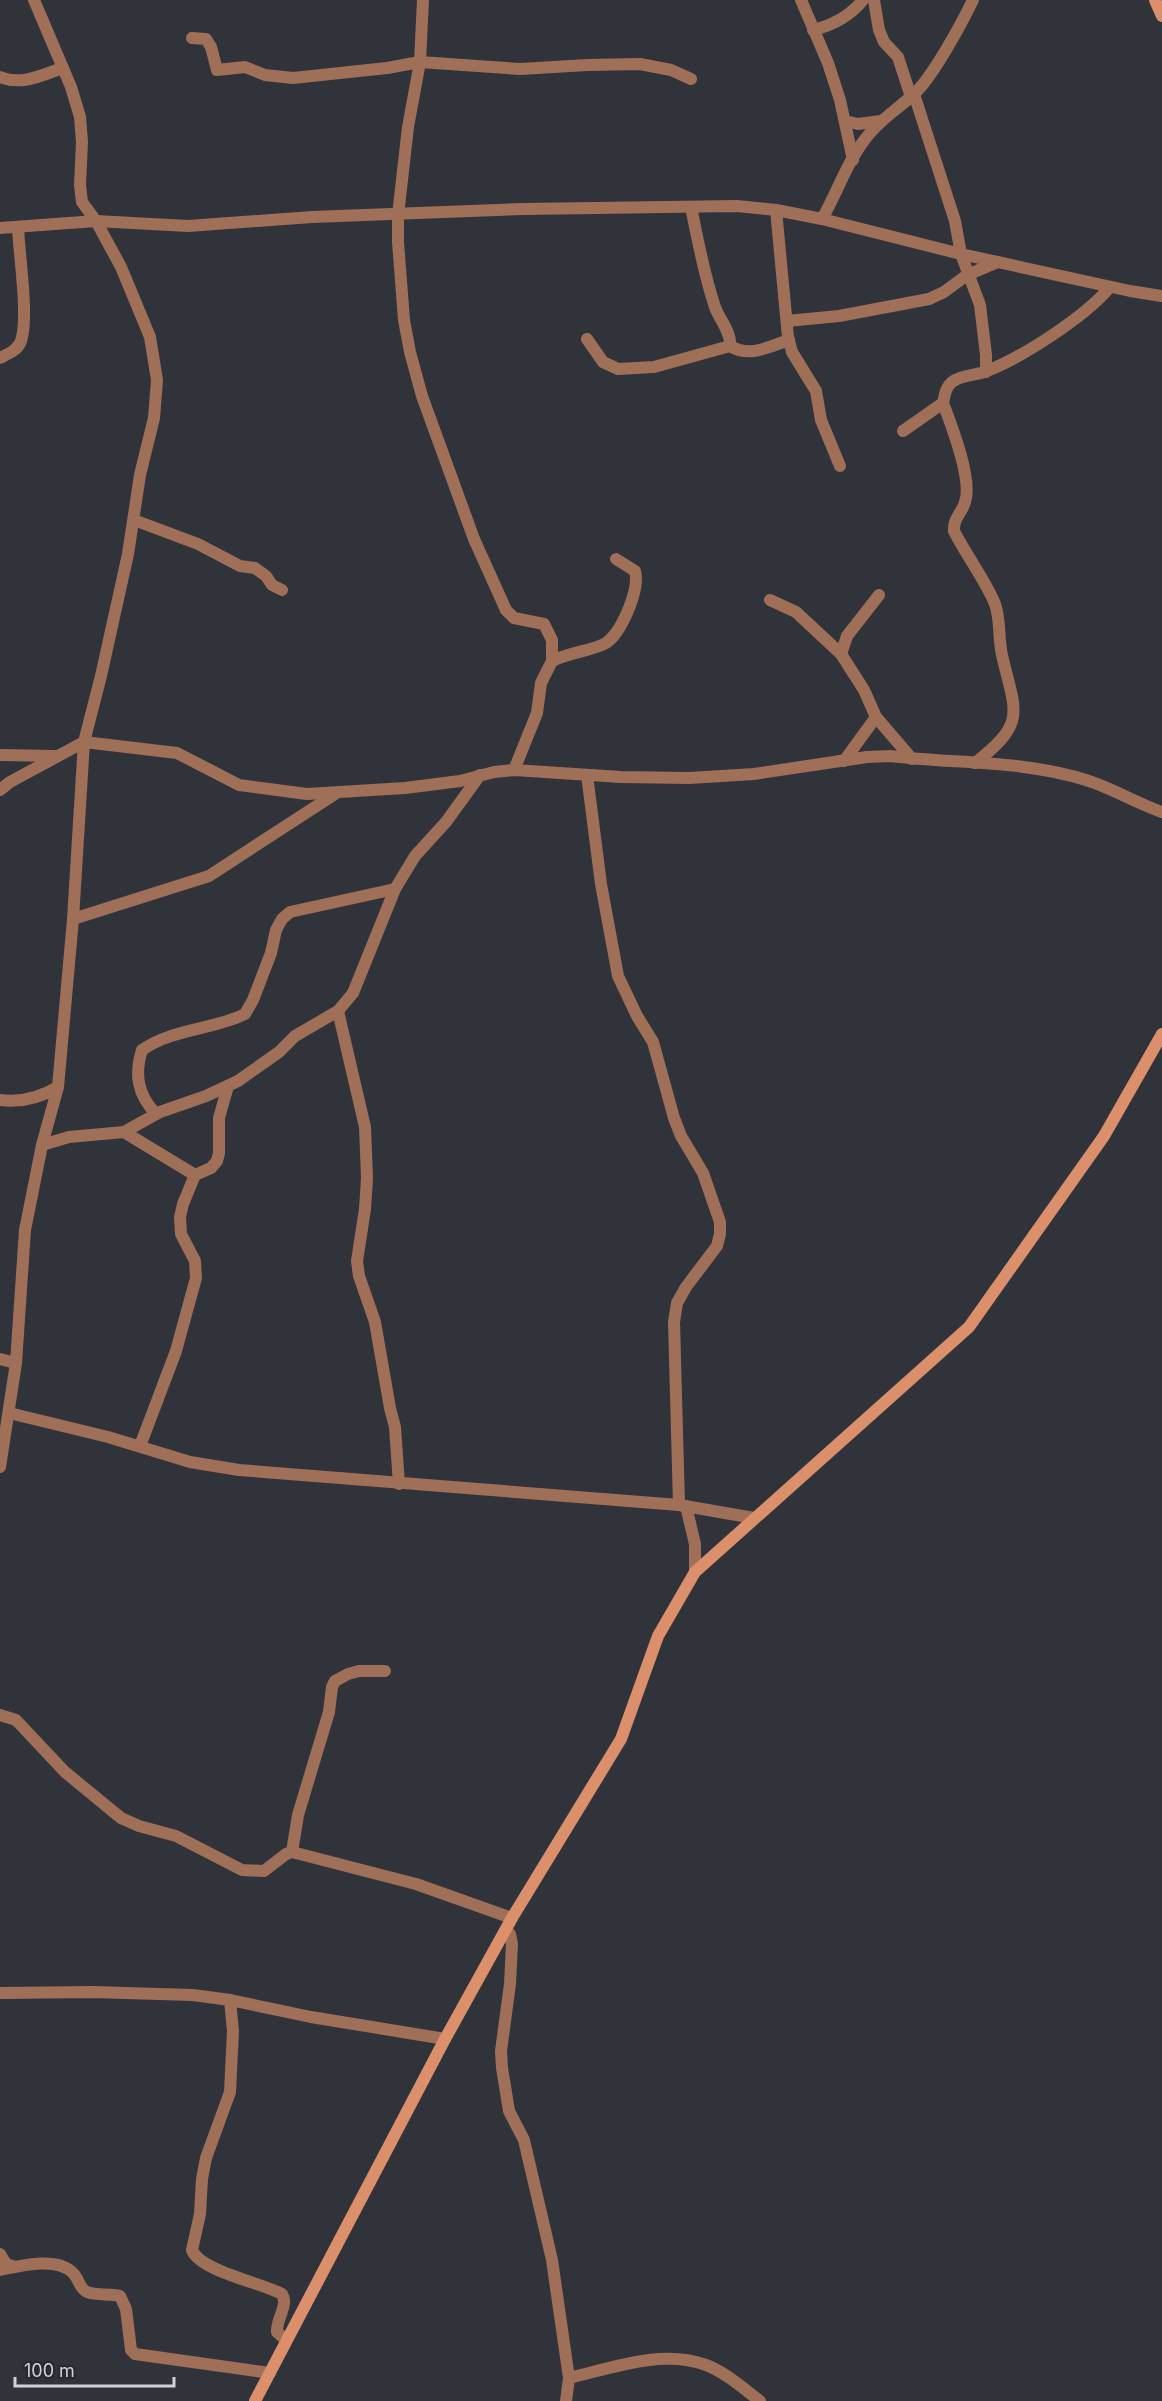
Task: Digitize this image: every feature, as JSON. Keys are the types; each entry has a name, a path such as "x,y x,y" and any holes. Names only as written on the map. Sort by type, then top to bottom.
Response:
{"street":[{"path":"0,1467 5,1422 16,1363 26,1230 42,1145 58,1086 73,919 84,742 114,621 134,520 140,475 154,418 155,360 150,337 121,267 96,221 82,202 80,194 82,142 80,117 63,68 34,0"},
{"path":"423,0 420,62 408,127 398,215 404,320 422,396 474,538 506,610 514,618 544,624 552,640 552,661 541,682 537,713 514,770"},
{"path":"801,0 828,63 840,100 853,160"},
{"path":"813,30 843,19 864,0"},
{"path":"874,0 879,30 884,42 898,57 955,221 961,255 980,305 986,372"},
{"path":"822,219 859,147 881,121 913,95 941,56 973,0"},
{"path":"1155,0 1162,16"},
{"path":"192,38 206,39 211,47 214,65 221,71 245,68 265,75 293,78 387,68 420,62 520,69 639,64 671,70 692,79"},
{"path":"0,77 21,81 63,68"},
{"path":"845,121 858,124 881,121"},
{"path":"0,228 96,221 188,226 312,217 523,209 737,206 776,210 822,219 961,255 1162,296"},
{"path":"691,207 703,267 716,309 729,336 729,346"},
{"path":"776,210 789,340 792,352 816,391 821,420 840,466"},
{"path":"0,358 14,350 21,342 23,296 18,227"},
{"path":"787,321 839,316 929,299 944,292 967,275 998,262"},
{"path":"975,764 996,747 1009,730 1014,701 1001,652 999,621 994,602 954,531 958,512 965,503 966,490 962,462 953,428 943,403 946,389 952,382 962,377 986,372 1056,331 1094,303 1110,287"},
{"path":"587,339 603,362 618,369 654,367 729,346 738,351 751,352 789,340"},
{"path":"903,430 943,403"},
{"path":"134,520 198,544 240,566 255,568 266,576 272,585 282,590"},
{"path":"552,661 561,656 605,643 617,630 629,606 637,580 635,571 616,559"},
{"path":"841,654 847,636 879,595"},
{"path":"770,600 796,612 841,654 864,690 876,717 912,759"},
{"path":"844,761 876,717"},
{"path":"0,790 10,782 84,742 177,753 239,785 307,794 405,788 460,781 480,775 514,770 689,778 754,774 867,757 1031,769 1087,780 1162,812"},
{"path":"0,755 56,756"},
{"path":"42,1145 69,1137 124,1132 156,1114 228,1086 279,1052 295,1036 338,1011 353,993 395,889 415,856 446,822 480,775"},
{"path":"587,775 601,884 618,976 637,1016 653,1042 674,1118 681,1136 703,1173 720,1222 717,1246 686,1287 677,1303 674,1322 682,1506 695,1544 695,1572"},
{"path":"73,919 209,876 336,793"},
{"path":"156,1114 147,1105 139,1090 137,1075 142,1050 186,1030 214,1025 245,1014 253,1000 271,953 276,930 282,919 290,912 395,889"},
{"path":"338,1011 365,1127 368,1159 365,1209 357,1261 359,1276 375,1322 395,1427 399,1484"},
{"path":"255,2401 445,2038 512,1918 621,1738 658,1636 695,1572 969,1327 1104,1136 1162,1034"},
{"path":"0,1100 44,1096 58,1086"},
{"path":"140,1446 176,1351 196,1278 195,1261 181,1234 180,1217 183,1204 195,1175 211,1168 217,1161 219,1118 228,1086"},
{"path":"49,1121 69,1137"},
{"path":"124,1132 195,1175"},
{"path":"0,1359 16,1363"},
{"path":"5,1422 140,1446 190,1462 239,1470 399,1484 484,1488 682,1506 754,1518"},
{"path":"292,1852 298,1815 329,1712 332,1687 335,1681 359,1671 385,1671"},
{"path":"0,1715 16,1720 65,1772 121,1818 176,1836 242,1870 264,1871 292,1852 416,1884 512,1918"},
{"path":"506,1930 510,1934 512,1944 510,1984 501,2051 502,2068 509,2111 524,2140 552,2260 569,2378 566,2401"},
{"path":"0,1993 157,1993 230,2000 311,2017 445,2038"},
{"path":"230,2000 233,2031 230,2092 206,2158 199,2224 192,2250 193,2255 212,2267 282,2294 284,2304 277,2322 277,2332 286,2340"},
{"path":"0,2254 6,2268 55,2265 73,2272 83,2289 88,2292 120,2295 126,2309 131,2350 135,2354 270,2373"},
{"path":"569,2378 628,2364 674,2358 707,2365 760,2401"}]}
